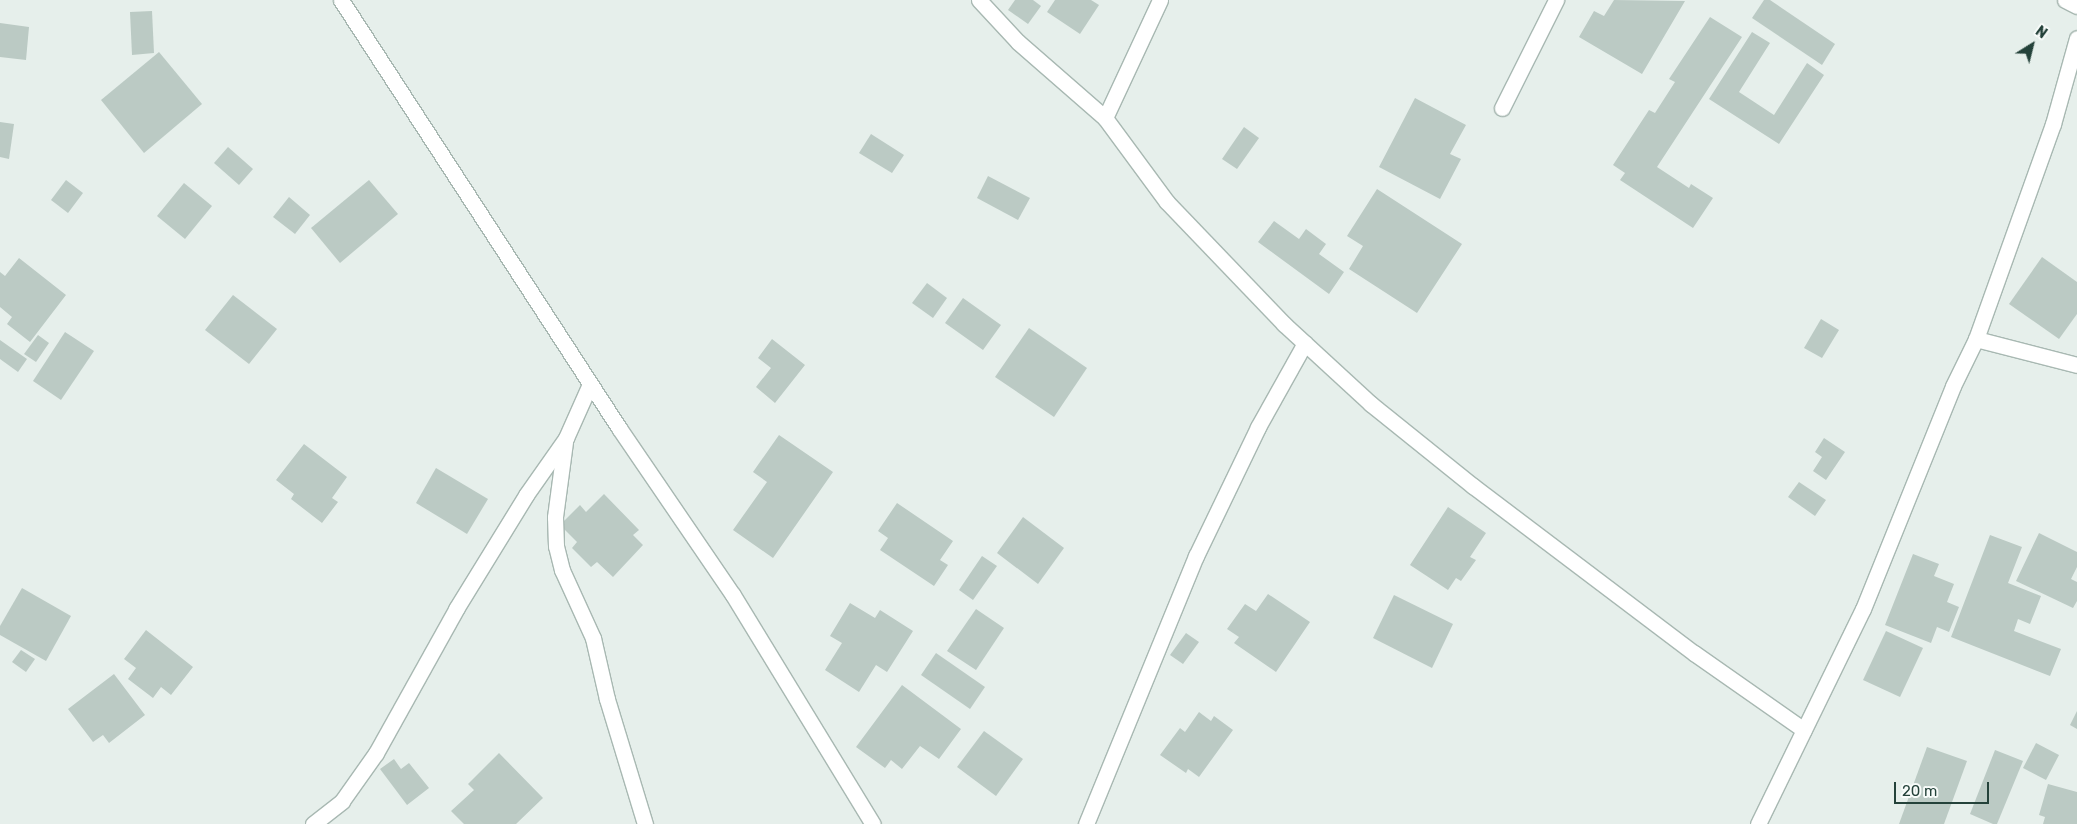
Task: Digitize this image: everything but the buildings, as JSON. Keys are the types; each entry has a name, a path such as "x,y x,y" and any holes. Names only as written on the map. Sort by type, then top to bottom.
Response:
{"street":[{"path":"341,0 590,384 733,595 873,824"},
{"path":"979,0 1018,42 1105,118 1167,202 1305,343 1371,404 1473,486 1694,653 1804,730"},
{"path":"1105,118 1160,0"},
{"path":"1502,108 1556,0"},
{"path":"2065,0 2077,6"},
{"path":"1758,824 1863,609 1953,386 1976,339 2053,124 2077,38"},
{"path":"1976,339 2077,365"},
{"path":"1086,824 1196,556 1258,427 1305,343"},
{"path":"313,824 342,801 376,753 456,609 526,495 566,438 590,384"},
{"path":"566,438 555,517 556,546 562,570 593,638 607,699 645,824"}]}
